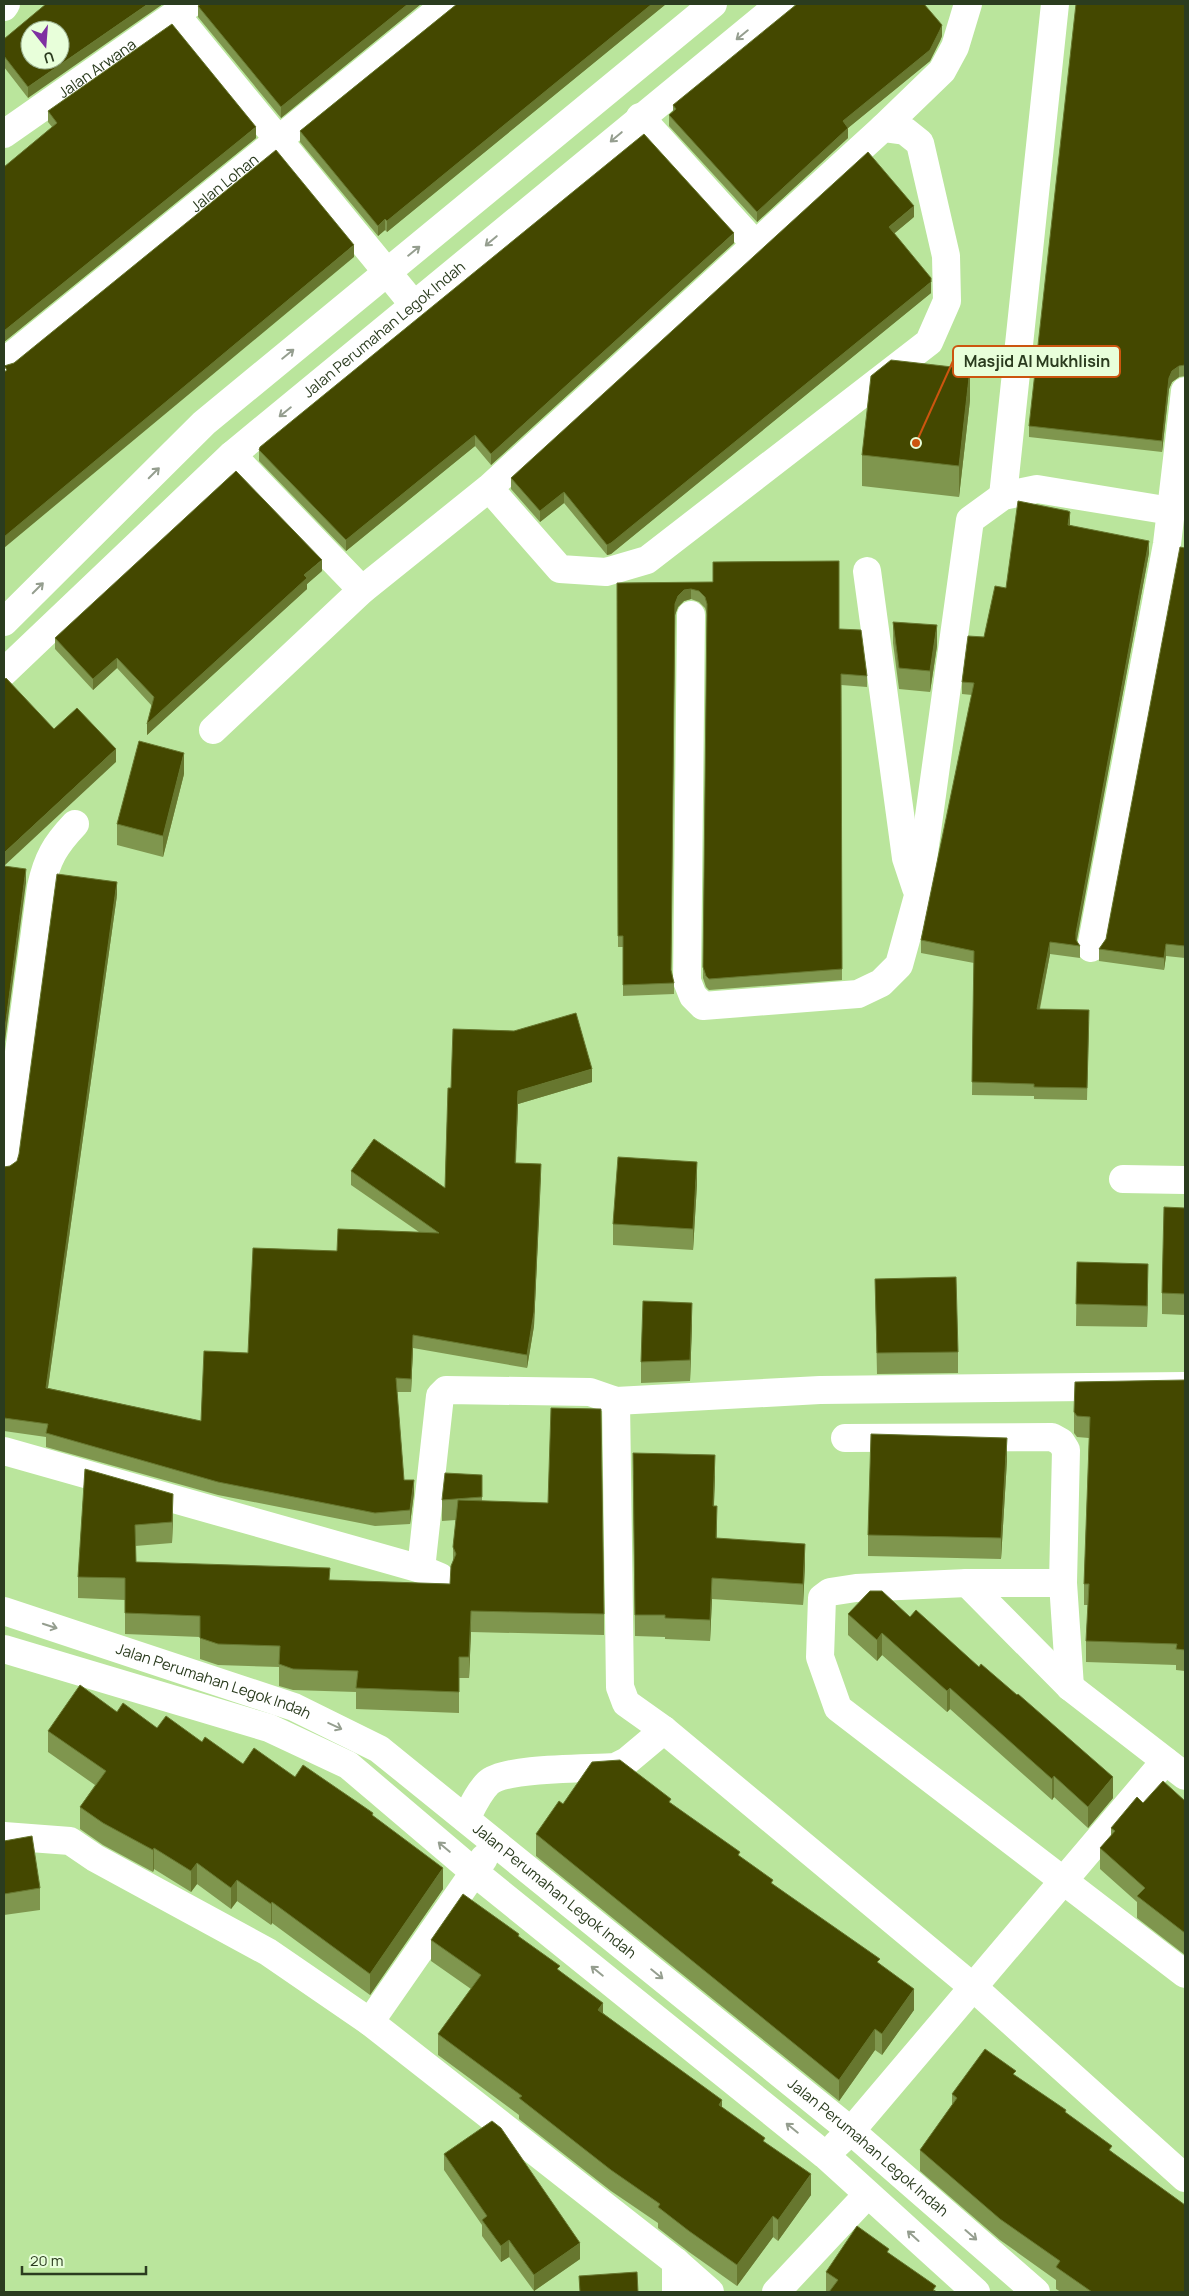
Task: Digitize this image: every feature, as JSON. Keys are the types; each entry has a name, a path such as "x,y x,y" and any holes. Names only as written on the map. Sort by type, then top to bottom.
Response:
{"street":[{"name":"Jalan Lohan","path":"4,362 446,4"},
{"path":"4,622 204,423 713,4"},
{"name":"Jalan Perumahan Legok Indah","path":"4,672 232,455 640,117 780,4"},
{"path":"213,730 362,590 489,488 883,128 942,71 954,47 968,4"},
{"path":"1003,496 1054,4"},
{"path":"183,9 278,140 414,305"},
{"name":"Jalan Arwana","path":"4,134 183,9"},
{"path":"640,117 756,245"},
{"path":"489,488 560,568 606,572 647,560 929,342 947,301 946,256 920,143 905,131 883,128"},
{"path":"1091,948 1176,545 1170,511 1185,391"},
{"path":"232,455 362,590"},
{"path":"691,615 687,981 693,996 703,1006 858,994 881,983 899,965 918,896 970,520 1003,496 1037,489 1170,511"},
{"path":"867,571 906,858 918,896"},
{"path":"4,1165 45,866 57,843 75,824"},
{"path":"1123,1179 1185,1180"},
{"path":"4,1451 430,1573 440,1396 446,1390 590,1392 616,1401 820,1390 1185,1386"},
{"path":"616,1401 620,1687 626,1703 664,1730 974,1988 1185,2178"},
{"path":"845,1438 1052,1437 1061,1442 1066,1450 1063,1583 1070,1687"},
{"path":"1063,1583 856,1588 830,1592 822,1598 820,1657 824,1671 838,1708 1185,1974"},
{"path":"825,2155 851,2131 974,1988 1063,1880 1175,1769 1070,1687 967,1584"},
{"name":"Jalan Perumahan Legok Indah","path":"4,1611 294,1707 379,1750 851,2131 1036,2292"},
{"name":"Jalan Perumahan Legok Indah","path":"4,1649 269,1728 348,1765 474,1872 825,2155 976,2292"},
{"path":"466,1819 479,1794 490,1781 510,1774 615,1767 627,1762 664,1730"},
{"path":"4,1836 70,1841 95,1858 268,1952 370,2022 676,2262 710,2292"},
{"path":"370,2022 474,1872 496,1844"},
{"path":"776,2292 867,2195"},
{"path":"676,2262 676,2292"}],"building":[{"path":"46,4 148,4 70,58 70,20 27,20"},
{"path":"201,4 408,4 281,107 198,6"},
{"path":"457,4 652,4 387,221 385,219 378,226 300,131"},
{"path":"797,4 924,4 942,25 930,50 843,121 848,128 757,212 669,115 676,109 673,105"},
{"path":"1076,4 1185,4 1185,365 1179,366 1172,371 1169,378 1162,441 1029,426"},
{"path":"172,24 256,127 4,331 4,167 57,123 48,111"},
{"path":"20,26 20,70 53,70 28,87 4,56 4,39"},
{"path":"644,134 734,233 491,454 475,435 346,540 259,450 260,447"},
{"path":"276,150 354,245 4,537 4,372 7,370 4,366 14,363"},
{"path":"868,152 914,206 889,227 931,278 931,282 611,543 607,545 564,492 540,511 511,478"},
{"path":"891,360 970,369 959,466 862,455 871,376"},
{"path":"236,471 322,560 304,575 307,578 147,724 154,697 117,658 93,679 55,638"},
{"path":"1018,501 1068,511 1070,512 1068,525 1149,541 1076,933 1076,940 1080,946 1050,942 1037,1009 1089,1010 1087,1088 1034,1087 1034,1084 972,1082 974,951 921,940 974,683 962,682 968,636 984,637 995,586 1006,588"},
{"path":"1180,547 1185,548 1185,946 1166,944 1164,958 1099,949 1106,939"},
{"path":"839,561 839,629 861,630 867,676 841,674 842,969 709,979 706,976 703,967 707,604 705,597 699,591 691,589 684,590 678,596 675,604 671,970 674,983 623,985 623,936 618,936 617,583 713,582 713,562"},
{"path":"893,622 937,625 930,671 899,668"},
{"path":"6,678 54,729 77,708 116,749 4,853 4,680"},
{"path":"139,741 184,753 163,836 117,824"},
{"path":"4,866 26,869 4,1036"},
{"path":"57,874 117,882 46,1388 201,1421 204,1351 248,1353 253,1248 337,1251 338,1229 439,1233 351,1171 374,1139 445,1188 448,1088 451,1088 453,1029 514,1031 576,1013 592,1069 518,1091 515,1163 541,1164 534,1312 527,1355 413,1335 411,1379 396,1378 404,1480 414,1480 410,1510 375,1513 218,1482 46,1433 48,1424 4,1418 4,1167 10,1166 17,1161 19,1154"},
{"path":"618,1157 697,1162 693,1229 613,1224"},
{"path":"1164,1207 1185,1208 1185,1294 1162,1293"},
{"path":"1077,1262 1148,1264 1147,1306 1076,1304"},
{"path":"956,1277 958,1352 877,1353 875,1279"},
{"path":"643,1301 692,1303 690,1360 641,1362"},
{"path":"1185,1380 1185,1650 1176,1649 1177,1644 1086,1641 1089,1584 1084,1584 1090,1417 1077,1416 1074,1412 1075,1382"},
{"path":"551,1408 601,1409 604,1614 471,1611 469,1657 459,1657 459,1692 356,1688 358,1671 293,1669 279,1664 280,1646 218,1644 200,1638 200,1616 125,1613 125,1578 78,1577 85,1469 173,1494 172,1522 135,1525 136,1562 330,1568 329,1580 450,1584 451,1566 456,1554 453,1547 458,1500 548,1503"},
{"path":"871,1434 1007,1438 1001,1538 868,1535"},
{"path":"633,1453 715,1455 713,1506 717,1506 716,1538 805,1544 803,1584 712,1578 710,1620 665,1618 665,1615 635,1615"},
{"path":"445,1473 482,1475 482,1497 442,1500"},
{"path":"870,1591 882,1591 910,1617 916,1610 979,1667 981,1664 1018,1694 1113,1777 1088,1807 1054,1776 1052,1779 950,1688 947,1691 882,1633 877,1640 848,1614"},
{"path":"80,1685 117,1712 123,1703 157,1728 166,1716 202,1742 205,1737 243,1764 254,1748 295,1777 303,1765 373,1813 372,1815 443,1868 370,1974 272,1902 271,1904 237,1880 231,1888 197,1863 191,1871 154,1848 153,1850 103,1823 80,1807 106,1771 48,1731"},
{"path":"620,1760 671,1799 669,1802 740,1852 738,1855 773,1880 771,1883 880,1959 877,1962 914,1989 882,2034 875,2029 839,2080 536,1834 559,1801 563,1804 592,1762"},
{"path":"1163,1781 1185,1801 1185,1933 1137,1896 1145,1888 1100,1848 1115,1831 1111,1828 1137,1797 1143,1803"},
{"path":"32,1836 40,1888 4,1894 4,1841"},
{"path":"463,1894 560,1966 557,1969 603,2003 598,2010 722,2100 719,2105 765,2138 763,2141 811,2174 778,2220 773,2216 737,2265 689,2231 658,2207 660,2204 611,2170 519,2098 522,2096 438,2034 481,1975 431,1940"},
{"path":"985,2049 1016,2071 1013,2074 1066,2110 1065,2112 1112,2146 1109,2150 1185,2205 1185,2292 1092,2292 1056,2267 1060,2261 1000,2219 920,2150 957,2098 952,2094"},
{"path":"492,2121 501,2128 580,2243 534,2275 509,2240 501,2246 482,2220 487,2216 444,2154"},
{"path":"857,2226 889,2249 887,2252 936,2286 933,2290 937,2292 829,2292 838,2280 826,2272"},
{"path":"637,2272 638,2292 580,2292 579,2276"}],"place":[{"name":"Masjid Al Mukhlisin","path":"916,443"}]}
